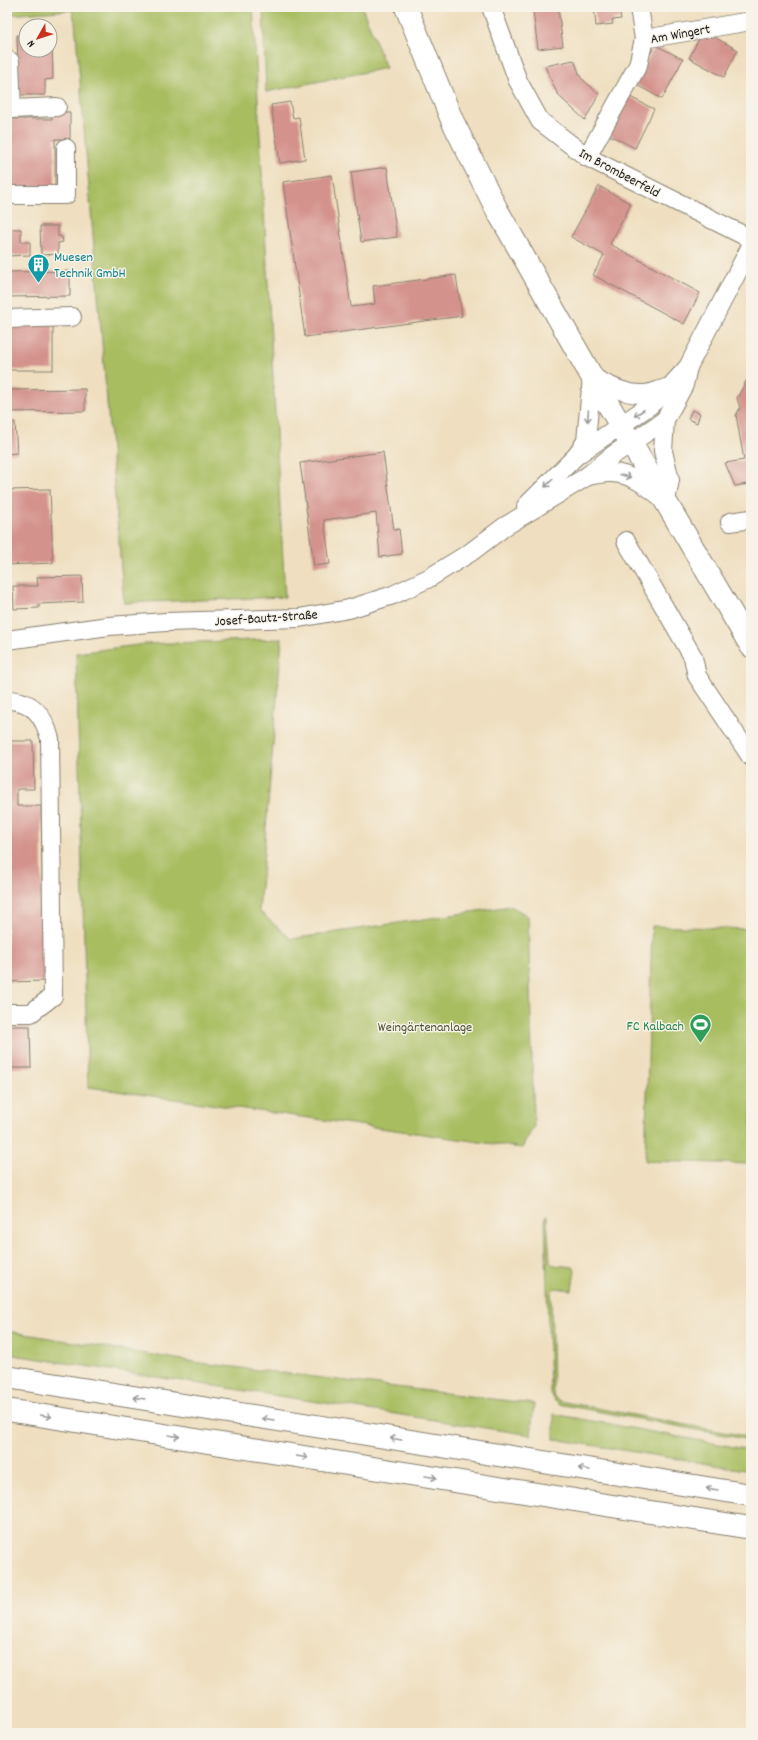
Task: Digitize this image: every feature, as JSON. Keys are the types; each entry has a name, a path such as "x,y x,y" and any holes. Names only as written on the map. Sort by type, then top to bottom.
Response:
{"main road":[{"path":"406,7 452,120 497,210 592,377 751,646"},
{"path":"7,1377 751,1495"},
{"path":"7,1410 751,1528"}],"street":[{"name":"Im Brombeerfeld","path":"491,7 518,81 540,121 587,157 751,239"},
{"path":"639,7 644,38"},
{"name":"Am Wingert","path":"587,157 638,65 644,38 751,21"},
{"path":"7,61 10,61 12,109 57,107"},
{"path":"7,195 66,195 66,148"},
{"name":"Josef-Bautz-Straße","path":"7,640 109,626 166,622 299,618 349,609 393,595 429,578 471,552 504,527 586,476 649,406 670,387 688,367 751,246"},
{"path":"7,319 72,317"},
{"name":"Josef-Bautz-Straße","path":"586,476 610,473 628,476 647,485 666,501 670,480 663,451 665,420 684,385 688,367"},
{"path":"592,377 616,389 632,393 644,394 670,387"},
{"name":"Josef-Bautz-Straße","path":"504,527 577,455 586,441 592,377"},
{"name":"Josef-Bautz-Straße","path":"577,455 626,433 665,420"},
{"path":"730,522 751,519"},
{"path":"626,541 693,657 696,676 751,756"},
{"path":"7,700 18,700 35,709 46,722 50,739 53,996 31,1012 7,1013"}],"green space":[{"path":"7,7 253,7 285,597 124,603 75,22 72,10 7,15"},
{"path":"263,7 362,7 386,68 266,92"},
{"name":"Weingärtenanlage","path":"282,639 259,911 291,939 511,906 528,916 534,1126 522,1148 88,1087 76,653 145,644"},
{"name":"FC Kalbach","path":"652,926 751,929 751,1164 645,1161"},
{"path":"545,1216 547,1217 550,1262 554,1265 573,1267 575,1270 572,1290 555,1288 551,1292 553,1393 555,1398 559,1401 751,1437 751,1440 558,1404 554,1400 550,1393"},
{"path":"7,1331 201,1363 534,1404 531,1435 7,1354"},
{"path":"554,1414 751,1450 751,1471 554,1439"}],"building":[{"path":"594,7 619,7 621,19 612,20 613,24 596,26"},
{"path":"654,7 674,7 674,8 655,10"},
{"path":"558,8 563,46 538,49 533,11"},
{"path":"703,31 738,50 724,77 689,58"},
{"path":"17,35 18,58 53,58 53,79 45,80 45,95 19,95"},
{"path":"655,45 683,59 662,99 635,84"},
{"path":"574,60 581,78 599,94 585,120 561,98 556,91 545,66"},
{"path":"628,96 654,109 635,148 609,135"},
{"path":"290,102 293,118 299,117 305,159 280,163 271,105"},
{"path":"52,112 70,112 70,139 55,139 55,187 7,187 7,119 52,119"},
{"path":"387,167 397,237 361,242 351,172"},
{"path":"332,175 351,307 375,304 373,286 456,275 462,316 305,337 283,182"},
{"path":"599,186 631,204 610,244 700,293 684,324 593,275 604,255 571,237"},
{"path":"40,226 58,226 58,236 62,237 63,242 58,243 58,254 41,255"},
{"path":"7,229 21,229 21,242 30,242 30,255 7,256"},
{"name":"Muesen Technik GmbH","path":"70,271 70,296 7,297 7,272"},
{"path":"53,321 53,370 7,370 7,322"},
{"path":"750,374 750,498 748,484 735,486 725,463 744,460 736,415 740,408 737,398"},
{"path":"85,389 85,411 7,412 7,390"},
{"path":"692,410 700,413 697,423 688,419"},
{"path":"7,422 15,422 17,453 7,454"},
{"path":"383,452 394,530 399,529 402,554 380,557 376,513 324,520 330,564 314,566 300,463"},
{"path":"50,489 53,563 7,565 7,490"},
{"path":"82,576 83,602 39,604 39,608 14,609 13,586 38,586 37,577"},
{"path":"7,741 33,741 34,789 17,789 17,806 41,806 44,981 7,982"},
{"path":"7,1026 30,1026 31,1068 7,1068"}],"place":[{"name":"Muesen Technik GmbH","path":"39,284"},
{"name":"FC Kalbach","path":"700,1044"}]}
